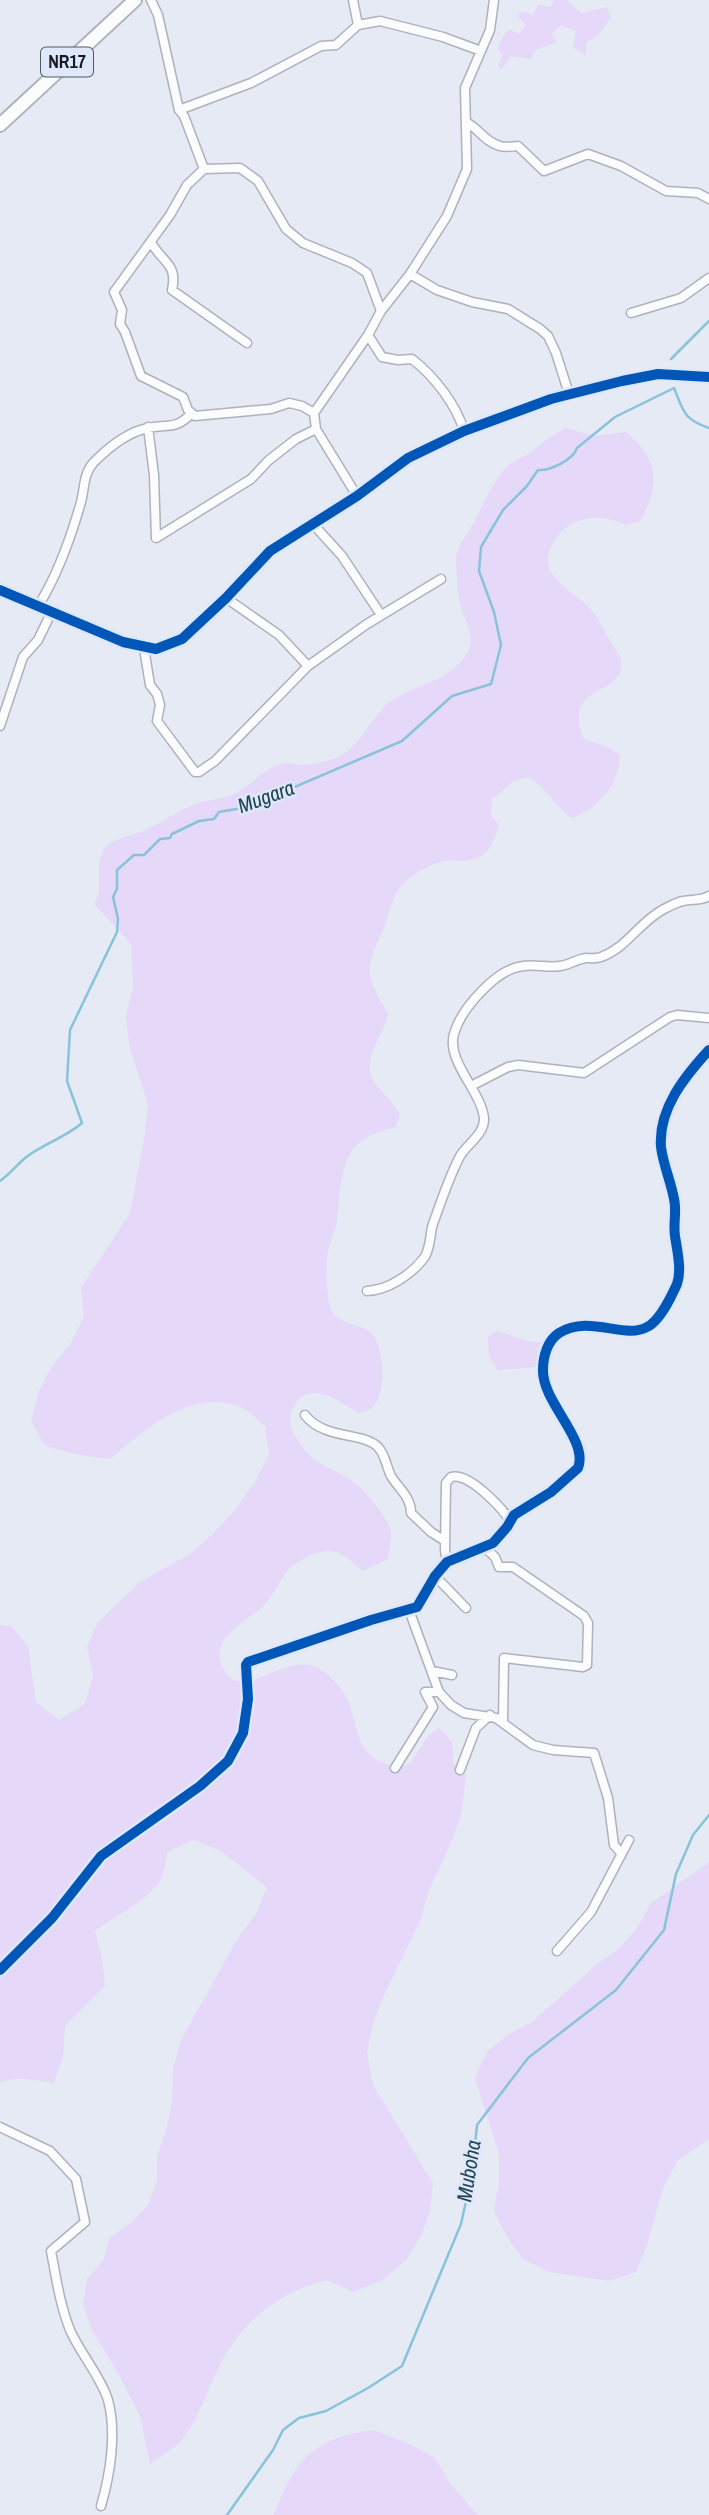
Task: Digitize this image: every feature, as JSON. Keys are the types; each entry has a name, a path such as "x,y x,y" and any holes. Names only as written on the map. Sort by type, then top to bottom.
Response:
{"main road":[{"name":"NR17","path":"0,125 130,2"}],"street":[{"path":"151,0 158,15 179,110 184,116 204,169"},
{"path":"353,0 358,25"},
{"path":"357,496 316,429 314,413 368,335 380,311 410,274 447,216 467,169 465,88 490,30 494,0"},
{"path":"179,110 251,83 321,46 336,45 358,25 380,21 443,37 481,51"},
{"path":"466,122 489,141 502,147 518,146 544,171 588,155 621,166 666,191 698,193 709,199"},
{"path":"314,413 289,403 271,409 246,412 195,416 191,414 183,397 141,376 120,324 121,310 114,292 151,242 187,185 204,169 240,168 258,181 286,229 303,243 352,263 367,274 380,311"},
{"path":"151,242 173,269 175,275 172,290 247,343"},
{"path":"410,274 437,290 472,302 508,309 540,329 548,336 556,353 569,394"},
{"path":"631,313 681,298 709,278"},
{"path":"368,335 382,357 412,359 427,371 461,421 464,431"},
{"path":"0,590 123,642 144,648 167,647 183,639 270,551 357,496 408,458 464,431 569,394 658,374 709,377"},
{"path":"38,606 48,591 61,560 81,500 85,475 92,464 118,442 148,427 173,427 191,414"},
{"path":"148,427 156,538 251,480 296,439 316,429"},
{"path":"313,524 342,556 381,615"},
{"path":"144,648 150,685 157,694 160,705 157,721 198,773 215,761 321,655 441,579"},
{"path":"226,598 272,629 308,666"},
{"path":"0,726 23,657 38,640 52,611"},
{"path":"367,1291 377,1290 402,1279 427,1254 431,1232 447,1184 460,1154 482,1127 484,1118 453,1051 453,1035 476,997 501,974 523,966 561,966 584,958 598,958 628,941 645,920 663,909 682,901 709,896"},
{"path":"471,1086 508,1066 584,1073 670,1017 677,1015 709,1018"},
{"path":"0,1970 52,1918 101,1856 200,1786 228,1761 243,1733 248,1699 248,1662 417,1607 435,1576 447,1562 495,1541 514,1515 551,1492 578,1468 580,1453 550,1398 544,1380 544,1356 552,1338 577,1325 645,1329 655,1322 678,1281 675,1203 662,1150 661,1131 678,1086 709,1050"},
{"path":"305,1415 313,1425 376,1444 386,1458 390,1475 411,1504 411,1513 430,1532 445,1541"},
{"path":"447,1562 446,1483 454,1476 461,1477 500,1505 511,1522"},
{"path":"484,1547 495,1557 498,1567 513,1567 584,1616 588,1623 587,1665 583,1667 504,1658 503,1722"},
{"path":"435,1576 466,1608"},
{"path":"409,1610 439,1692 451,1705 464,1713 490,1715 533,1745 553,1750 594,1753 608,1798 614,1845 621,1853"},
{"path":"432,1671 452,1675"},
{"path":"395,1768 433,1707 425,1692 439,1692"},
{"path":"460,1770 477,1728 490,1715"},
{"path":"557,1951 591,1912 629,1840"},
{"path":"0,2127 50,2151 76,2179 85,2222 51,2251 70,2329 108,2400 110,2474 101,2506"}],"shaded area":[{"path":"554,0 567,0 582,13 607,7 611,18 598,35 586,43 586,56 573,47 576,31 561,25 551,34 556,42 534,51 531,59 511,56 501,70 498,65 503,56 498,49 501,40 509,29 519,34 526,25 517,16 522,11 533,15 538,5 551,7"},
{"path":"566,428 594,436 626,432 645,453 653,473 651,495 640,521 626,525 601,518 580,520 560,532 549,552 551,572 592,611 620,657 619,674 614,681 587,698 581,707 579,720 583,738 620,755 619,766 606,794 591,808 572,818 535,781 528,777 514,781 492,799 491,814 499,826 486,852 475,859 443,861 428,867 405,882 394,898 370,965 371,981 388,1014 370,1066 375,1083 400,1114 396,1127 365,1138 346,1162 337,1221 326,1264 331,1309 339,1318 366,1330 376,1339 381,1359 382,1382 377,1401 367,1411 358,1413 331,1397 313,1393 304,1395 297,1402 290,1420 295,1436 310,1456 356,1484 382,1513 391,1531 388,1559 363,1571 332,1551 317,1553 298,1562 286,1572 266,1603 225,1638 220,1657 223,1668 232,1679 243,1682 284,1668 313,1666 328,1675 344,1693 359,1737 367,1752 374,1758 398,1768 411,1763 427,1737 438,1728 447,1735 451,1743 452,1762 466,1776 461,1815 428,1893 420,1921 383,1997 367,2052 373,2085 433,2183 430,2211 421,2236 406,2260 382,2280 353,2292 327,2280 292,2293 262,2311 227,2352 184,2437 150,2464 140,2416 91,2328 83,2304 87,2279 103,2261 110,2237 131,2223 148,2205 157,2181 157,2156 166,2131 172,2101 173,2069 181,2040 239,1936 256,1914 267,1887 221,1851 194,1840 167,1852 163,1873 156,1887 95,1931 105,1986 65,2026 63,2056 54,2083 20,2079 0,2083 0,1625 11,1626 28,1646 36,1702 59,1720 85,1704 93,1676 87,1647 98,1622 140,1582 188,1555 213,1534 253,1485 269,1455 265,1426 242,1407 221,1402 186,1407 169,1415 110,1459 45,1446 31,1421 39,1391 52,1366 71,1343 84,1317 81,1288 130,1213 145,1133 148,1104 129,1045 126,1016 133,987 131,944 94,904 99,891 100,858 105,848 113,842 150,828 195,804 236,793 278,765 310,764 342,755 356,743 387,704 457,666 468,651 471,638 458,594 456,557 460,547 503,471"},
{"path":"497,1331 542,1342 538,1367 497,1370 489,1356 488,1336"},
{"path":"709,1862 709,2139 677,2161 663,2188 647,2245 636,2272 608,2281 550,2272 523,2259 507,2237 494,2211 499,2183 499,2154 475,2078 486,2053 507,2035 532,2022 596,1965 619,1949 638,1927 651,1903"},
{"path":"374,2430 434,2457 451,2485 478,2515 274,2515 290,2480 309,2454 336,2438"}],"waterway":[{"path":"671,359 709,321"},
{"name":"Mugara","path":"0,1181 32,1153 82,1123 67,1081 70,1030 117,932 118,919 113,897 117,889 117,870 134,855 144,855 160,839 170,838 172,834 199,821 214,819 219,812 248,807 402,741 452,696 491,684 501,645 494,612 479,571 481,547 503,510 527,486 538,470 560,464 615,417 674,388 689,418 709,428"},
{"name":"Muboha","path":"227,2515 273,2450 283,2430 299,2418 326,2411 402,2366 461,2224 472,2174 477,2125 528,2058 616,1990 664,1930 676,1874 693,1835 709,1815"}],"cycle path":[{"path":"0,590 123,642 156,649 182,639 226,598 270,551 357,496 408,458 464,431 551,399 658,374 709,377"},
{"path":"0,1970 52,1918 101,1856 200,1786 228,1761 243,1733 248,1699 248,1662 417,1607 435,1576 447,1562 493,1543 514,1515 551,1492 578,1468 580,1457 577,1445 545,1382 545,1355 559,1333 583,1326 638,1330 652,1324 668,1302 677,1284 679,1266 675,1204 662,1153 661,1133 675,1094 709,1050"}]}
